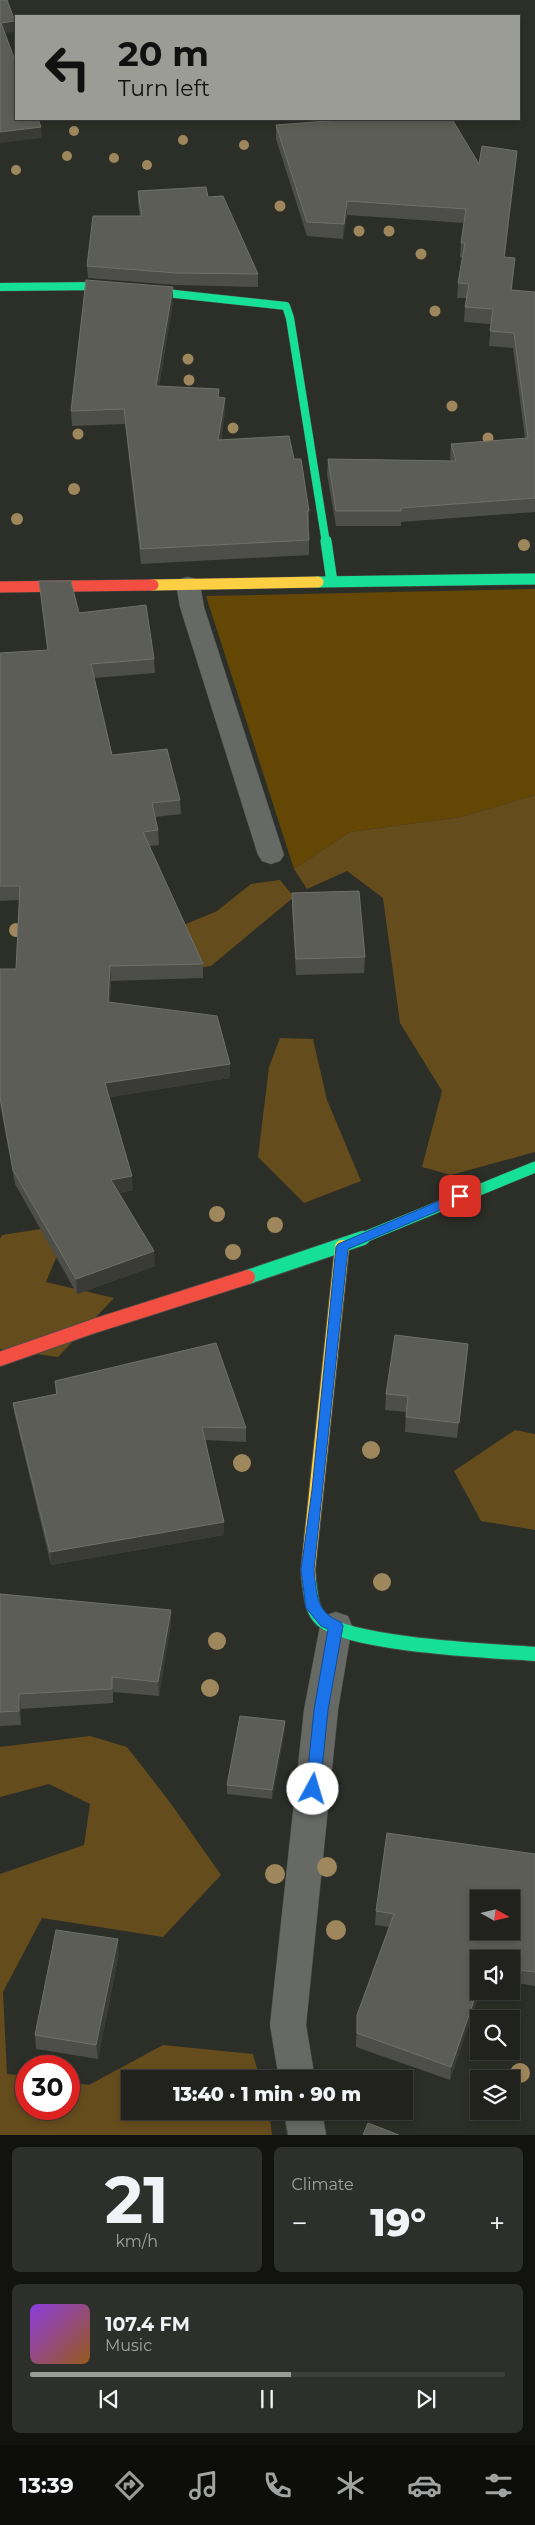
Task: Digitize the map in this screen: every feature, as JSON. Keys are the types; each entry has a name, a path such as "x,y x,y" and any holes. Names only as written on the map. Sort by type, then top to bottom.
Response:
{"street":[{"path":"0,287 101,286 286,306 290,318 332,582"},
{"path":"0,587 535,579"},
{"path":"188,584 192,607 272,855"},
{"path":"0,1359 94,1326 342,1247 528,1168 535,1167"},
{"path":"342,1247 318,1490 308,1570 312,1608 326,1622 362,1636 535,1654"},
{"path":"296,2070 288,2025 321,1710 336,1626"},
{"path":"304,2120 307,2135"}],"shaded area":[{"path":"535,589 535,795 461,817 350,832 294,869 206,596"},
{"path":"535,795 535,1152 451,1175 422,1167 442,1091 400,1023 383,898 347,871 307,889 294,869 350,832 461,817"},
{"path":"280,880 294,897 211,966 134,978 169,931 217,911 251,884"},
{"path":"280,1038 313,1039 327,1100 361,1181 304,1203 258,1157 269,1067"},
{"path":"73,1224 46,1282 114,1298 58,1357 0,1349 0,1239 2,1235"},
{"path":"515,1430 535,1434 535,1530 481,1521 454,1471"},
{"path":"90,1736 127,1747 169,1801 221,1875 163,1937 42,1918 3,1992 7,2074 15,2075 15,2120 80,2120 80,2084 89,2085 163,2045 253,2054 257,2070 121,2070 121,2120 270,2120 272,2135 0,2135 0,1874 84,1845 90,1804 49,1784 0,1797 0,1747"}],"building":[{"path":"0,0 7,0 15,21 1,23 15,60 15,120 38,120 41,127 0,132"},
{"path":"341,120 453,120 479,164 482,146 517,151 504,257 515,258 511,290 535,292 535,498 401,508 401,511 336,511 328,459 456,461 451,444 528,438 514,333 490,331 493,309 465,307 469,284 458,283 465,243 461,243 466,209 347,201 344,224 307,222 276,125"},
{"path":"206,187 208,197 223,196 258,274 176,273 87,266 93,216 142,216 138,191"},
{"path":"86,280 173,287 156,386 219,389 218,397 225,398 218,440 289,436 294,459 301,459 309,511 307,511 309,540 141,549 124,409 71,411"},
{"path":"39,581 71,581 79,613 146,605 154,659 91,664 112,755 167,749 180,800 152,803 158,830 143,832 203,964 110,966 108,1002 217,1016 230,1064 105,1083 132,1176 111,1180 154,1251 76,1279 13,1170 0,1097 0,969 16,969 20,886 0,886 0,653 48,650"},
{"path":"359,891 365,957 296,959 292,893"},
{"path":"395,1335 468,1344 459,1423 406,1417 408,1396 386,1394"},
{"path":"216,1343 246,1428 202,1427 224,1522 50,1552 13,1403 57,1394 55,1381"},
{"path":"0,1594 171,1610 158,1682 112,1677 112,1689 19,1694 19,1711 0,1712"},
{"path":"240,1716 285,1721 272,1790 227,1785"},
{"path":"387,1833 535,1854 535,1972 520,1970 520,1950 470,1950 470,2000 474,2000 451,2067 357,2033 357,2015 394,1914 376,1911"},
{"path":"56,1930 118,1939 96,2045 35,2035"},
{"path":"368,2123 399,2135 363,2135"}],"traffic: fast":[{"path":"0,287 101,286 286,306 290,318 332,582"},
{"path":"318,582 535,579"},
{"path":"248,1277 342,1247 535,1167"},
{"path":"309,1581 314,1609 325,1622 340,1629 393,1640 457,1648 535,1654"}],"traffic: slow":[{"path":"153,585 318,582"},
{"path":"309,1581 308,1570 342,1247"}],"traffic: jam":[{"path":"0,587 153,585"},
{"path":"0,1359 94,1326 248,1277"}],"route":[{"path":"313,1789 321,1710 336,1626 326,1622 312,1608 308,1570 318,1490 342,1247 460,1196"}]}
